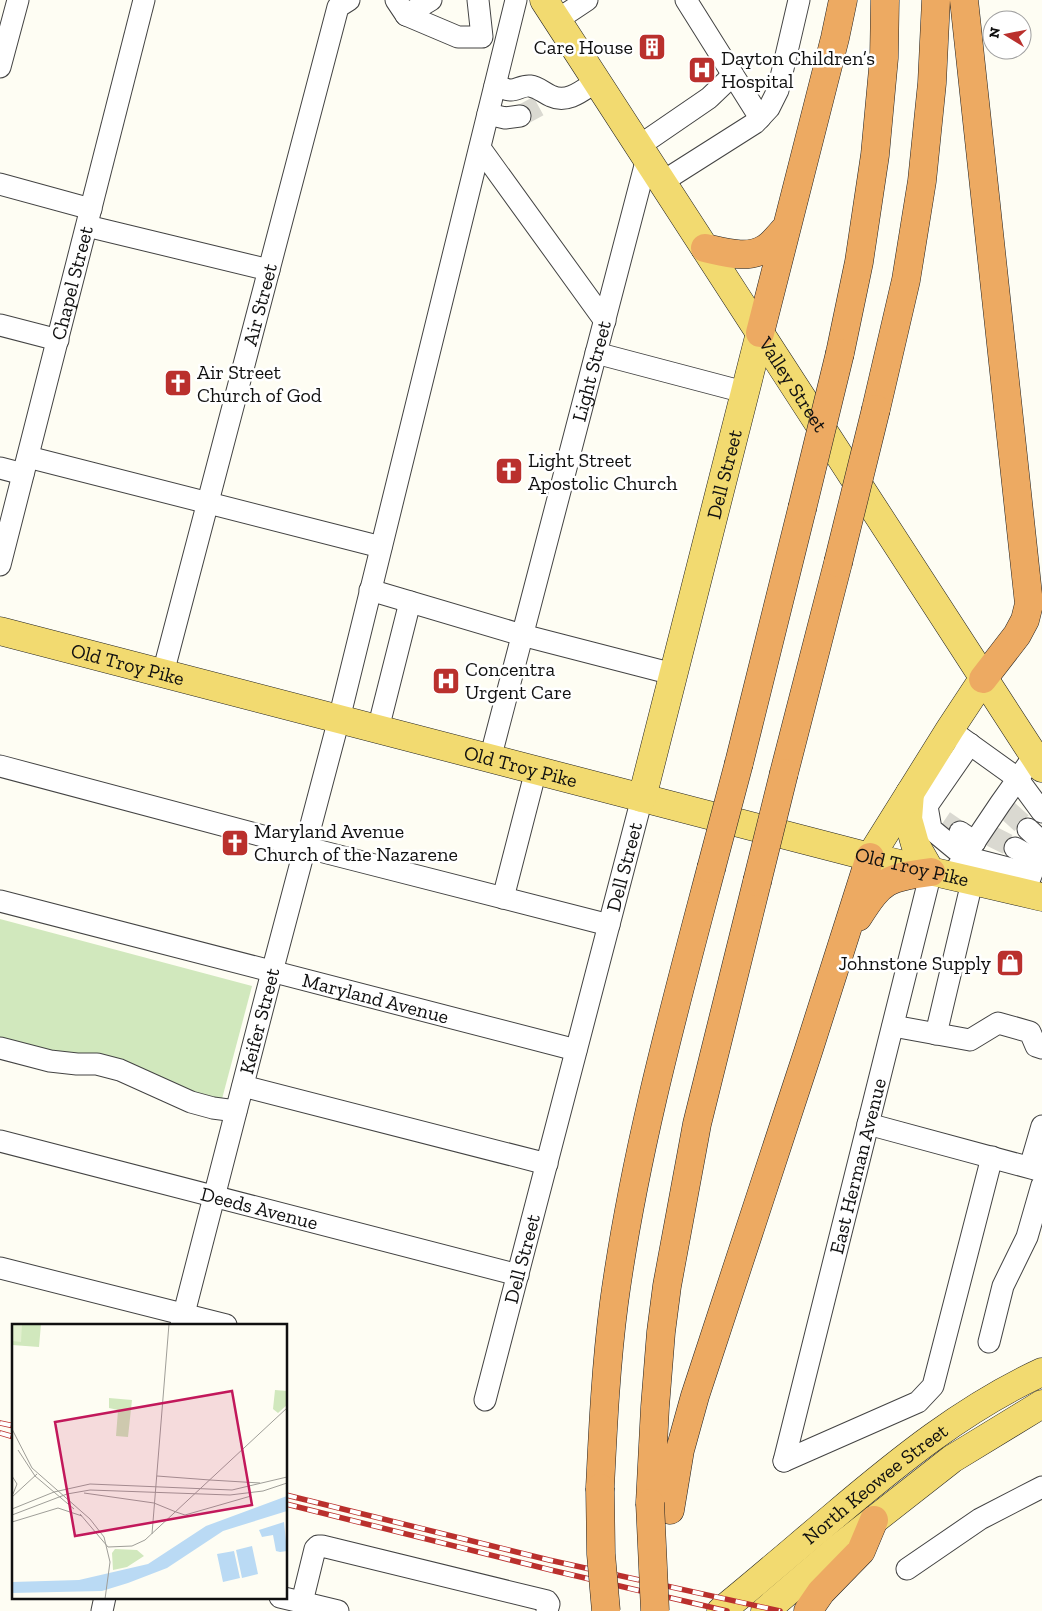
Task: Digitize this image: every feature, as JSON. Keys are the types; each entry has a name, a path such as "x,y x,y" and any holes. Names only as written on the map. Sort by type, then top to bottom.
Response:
{"highway":[{"path":"760,333 833,48 843,0"},
{"path":"606,1611 601,1554 600,1488 605,1396 614,1303 637,1171 664,1049 739,763 802,509 840,353 859,262 875,154 884,58 885,0"},
{"path":"656,1611 660,1507 655,1407 667,1286 697,1124 838,563 906,280 922,181 932,83 936,0"},
{"path":"964,0 1029,604 1025,620 1017,635 983,679"},
{"path":"705,248 749,254 766,248 786,228"},
{"path":"846,935 870,898 883,884 960,847"},
{"path":"660,1507 680,1450 694,1396 870,857"},
{"path":"808,1611 821,1592 861,1551 874,1520"}],"main road":[{"name":"Valley Street","path":"551,10 1038,762"},
{"name":"Dell Street","path":"642,798 760,333"},
{"name":"Old Troy Pike","path":"0,631 870,857 960,847 1035,863"},
{"path":"870,857 910,793 960,736 983,679"},
{"path":"910,793 908,819 915,844 960,847"},
{"name":"North Keowee Street","path":"721,1611 913,1451 985,1402 1042,1372"},
{"name":"North Keowee Street","path":"765,1611 836,1550 952,1459 1042,1404"}],"street":[{"path":"0,67 18,0"},
{"path":"401,7 431,0"},
{"path":"478,0 482,37"},
{"name":"Keifer Street","path":"183,1319 304,847 339,719 480,148 505,116 505,44 516,0"},
{"path":"551,10 587,0"},
{"path":"686,0 760,118"},
{"path":"662,182 755,123 769,108 778,90 799,0"},
{"name":"Chapel Street","path":"0,565 89,217 138,1"},
{"name":"Air Street","path":"163,673 341,2"},
{"path":"401,7 458,37 482,37 505,44"},
{"path":"643,152 709,98 733,75"},
{"path":"504,88 530,86 550,96 551,102 572,97 597,81"},
{"path":"480,148 605,321"},
{"name":"Light Street","path":"490,759 605,321 643,152"},
{"path":"0,184 89,217 269,270"},
{"path":"0,325 58,340"},
{"path":"596,353 744,392"},
{"path":"0,468 26,465 208,502 380,547"},
{"path":"370,590 522,636 673,674"},
{"path":"378,729 410,602"},
{"path":"960,847 927,806 960,736 1017,778 1042,812"},
{"path":"936,1034 960,847 1003,806 1017,778 1038,762"},
{"path":"0,766 304,847 609,925"},
{"path":"503,898 536,770"},
{"name":"Dell Street","path":"486,1400 642,798"},
{"name":"East Herman Avenue","path":"960,847 893,1026 784,1461 918,1402 933,1386 992,1157"},
{"path":"1015,848 1035,863"},
{"name":"Maryland Avenue","path":"0,901 576,1050"},
{"path":"893,1026 970,1040 998,1023 1030,1032 1036,1046 1042,1048"},
{"path":"0,1048 50,1061 97,1064 120,1070 191,1102 213,1108 236,1111"},
{"path":"243,1086 547,1164"},
{"path":"868,1124 1036,1169 1042,1126"},
{"name":"Deeds Avenue","path":"0,1141 518,1275"},
{"path":"989,1342 1003,1286 1027,1237 1042,1185"},
{"path":"0,1268 183,1319 219,1324"},
{"path":"907,1569 980,1519 1042,1487"},
{"path":"302,1602 315,1549 318,1546 322,1546 547,1601 549,1604 548,1611"},
{"path":"102,1611 105,1598"},
{"path":"284,1598 338,1611"}],"green space":[{"path":"0,919 252,986 222,1099 0,1042"}],"tunnel":[{"path":"520,116 542,104"},
{"path":"1006,809 1028,829"},
{"path":"944,821 960,832"},
{"path":"989,835 1015,848"}],"railway":[{"path":"0,1423 12,1426"},
{"path":"0,1433 12,1436"},
{"path":"288,1495 549,1560 780,1611"},
{"path":"288,1504 555,1571 727,1611"}],"place":[{"name":"Care House","path":"652,47"},
{"name":"Dayton Children’s Hospital","path":"702,70"},
{"name":"Air Street Church of God","path":"178,383"},
{"name":"Light Street Apostolic Church","path":"509,471"},
{"name":"Concentra Urgent Care","path":"446,681"},
{"name":"Maryland Avenue Church of the Nazarene","path":"235,843"},
{"name":"Johnstone Supply","path":"1010,963"}]}
